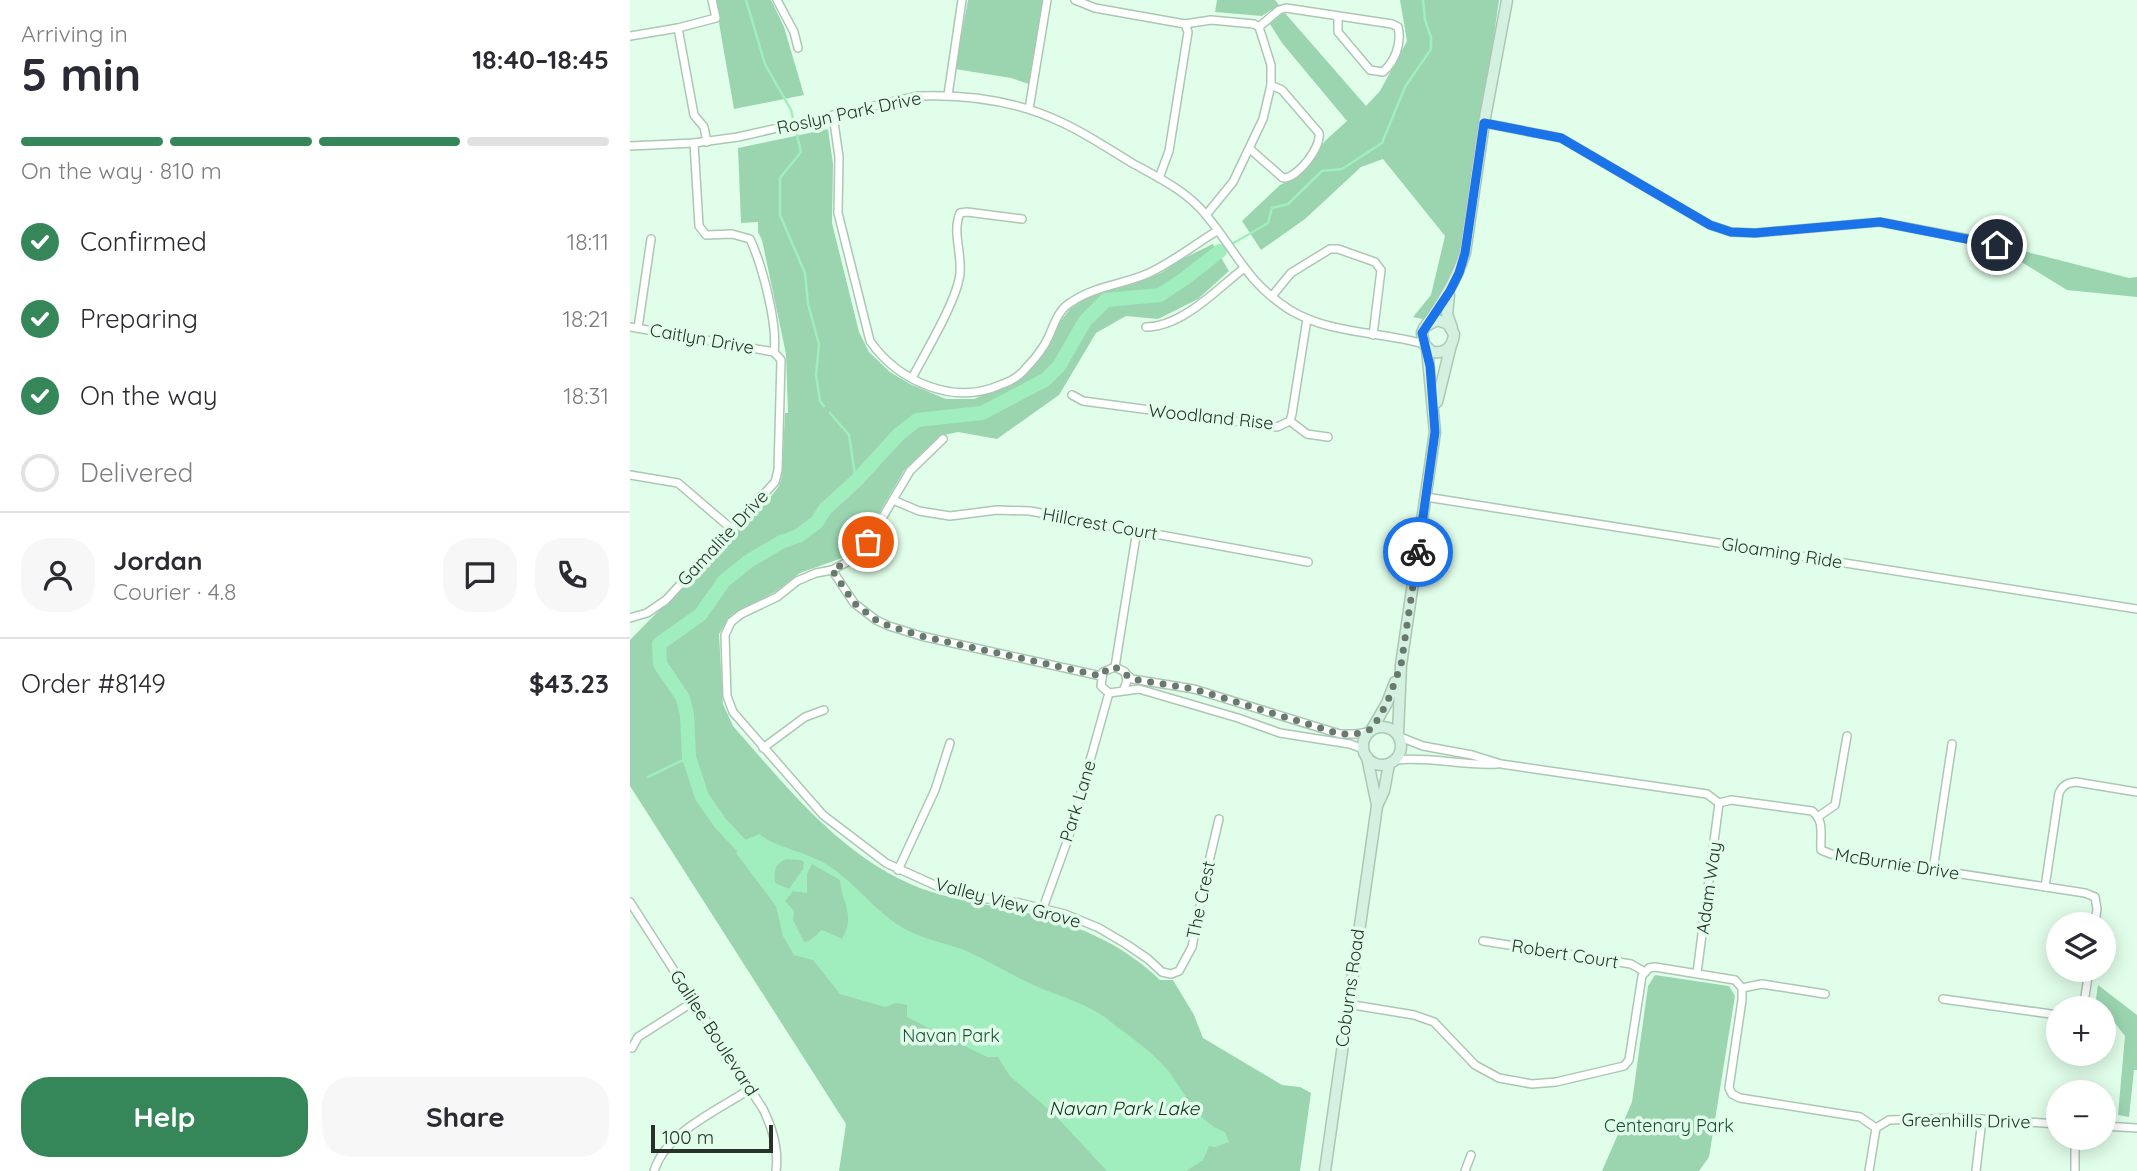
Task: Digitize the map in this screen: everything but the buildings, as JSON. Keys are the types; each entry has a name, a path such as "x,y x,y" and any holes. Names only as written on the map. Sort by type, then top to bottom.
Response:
{"street":[{"path":"630,36 716,18 712,0"},
{"path":"777,0 794,32 798,48"},
{"path":"948,95 962,0"},
{"path":"1029,109 1047,0"},
{"path":"1075,0 1095,8 1185,24 1211,20 1254,24 1259,27 1272,65 1271,85 1263,119 1233,182 1206,215"},
{"path":"1392,762 1401,750 1401,665 1435,432 1435,412 1422,333 1450,291 1465,253 1484,123 1507,0"},
{"path":"1259,27 1279,10 1286,8 1392,24 1398,27 1400,41 1386,70 1379,73 1370,70 1338,32 1338,16"},
{"path":"1159,178 1169,151 1188,32 1185,24"},
{"path":"678,28 694,115 704,127 707,142"},
{"path":"1250,149 1283,178 1288,179 1294,176 1318,146 1319,133 1282,90 1271,85"},
{"name":"Roslyn Park Drive","path":"630,146 707,142 778,129 918,96 948,95 1029,109 1063,123 1186,194 1206,215 1243,269 1257,284 1307,319 1332,328 1397,337 1425,346"},
{"path":"833,115 839,157 838,213 870,341 899,372 937,389 959,394 982,393 1006,383 1024,372 1044,346 1056,318 1067,304 1094,289 1149,273 1217,231"},
{"path":"1484,123 1561,138 1710,225 1731,232 1755,233 1880,222 2006,246"},
{"name":"Gamalite Drive","path":"630,618 647,613 666,600 775,482 778,470 781,360 774,352 776,337 757,256 750,239 732,234 706,235 701,231 694,144"},
{"path":"912,379 957,290 961,272 957,221 960,213 1023,219"},
{"path":"634,328 651,239"},
{"path":"1272,296 1291,273 1324,251 1338,249 1375,261 1381,270 1373,335"},
{"path":"1146,327 1162,324 1191,310 1243,269"},
{"path":"1435,412 1454,334 1447,314 1450,291"},
{"name":"Woodland Rise","path":"1072,395 1083,401 1277,427 1290,421 1307,319"},
{"path":"1425,327 1437,320 1443,321 1452,329"},
{"name":"Roslyn Park Drive","path":"1397,337 1415,334 1425,327"},
{"name":"Caitlyn Drive","path":"634,328 774,352"},
{"path":"1425,346 1432,352 1443,352 1452,345"},
{"path":"1290,421 1307,433 1328,437"},
{"name":"Valley View Grove","path":"943,439 910,471 862,551 853,559 832,570 797,581 778,597 741,614 731,622 725,635 727,696 733,712 822,815 855,842 898,870 939,887 980,898 1065,914 1098,928 1148,959 1162,972 1171,974"},
{"path":"630,475 678,483 733,530"},
{"name":"Gloaming Ride","path":"1426,496 2137,609"},
{"name":"Hillcrest Court","path":"893,500 934,515 950,516 998,510 1030,511 1308,562"},
{"path":"1115,667 1138,530"},
{"path":"832,570 854,603 876,620 889,626 921,636 1101,676"},
{"path":"1365,753 1363,740 1387,703 1401,665"},
{"path":"1501,764 1476,766 1409,758 1377,764 1350,744 1280,733 1139,689 1109,694 1101,685 1101,676 1107,669 1115,667 1132,679 1194,689 1340,734 1356,734 1389,727 1399,736 1423,746 1472,755 1501,764 1707,794 1719,803 1731,800 1812,811 1819,816 1835,805 1847,736"},
{"path":"1123,691 1127,681 1125,673"},
{"name":"Park Lane","path":"1043,908 1068,839 1109,694"},
{"path":"763,748 805,717 824,710"},
{"path":"898,870 935,790 950,743"},
{"path":"1933,870 1952,744"},
{"name":"Coburns Road","path":"1365,753 1377,806"},
{"name":"Coburns Road","path":"1325,1171 1377,806 1384,792 1392,762"},
{"path":"2045,887 2062,787 2076,782 2137,792"},
{"name":"Adam Way","path":"1697,973 1719,803"},
{"name":"McBurnie Drive","path":"1819,816 1822,827 1821,850 1831,854 2085,893 2095,897 2097,912"},
{"name":"The Crest","path":"1171,974 1180,971 1192,947 1219,819"},
{"name":"Galilee Boulevard","path":"630,902 770,1123 777,1150 776,1171"},
{"name":"Robert Court","path":"1483,941 1631,964 1644,971 1655,967 1697,973 1735,980 1742,988"},
{"path":"1347,1004 1414,1015 1434,1022 1475,1065 1499,1078 1532,1084 1556,1082 1624,1066 1629,1060 1644,971"},
{"path":"1825,994 1762,984 1742,988 1729,1088 1732,1094 1740,1098 1860,1117 1876,1128 1869,1171"},
{"path":"1943,999 2046,1013"},
{"path":"632,1048 638,1037 693,1002"},
{"path":"654,1171 658,1158 669,1143 750,1089"},
{"path":"1976,1171 1982,1119"},
{"name":"Greenhills Drive","path":"1876,1128 1889,1120 1982,1119 2046,1123"},
{"path":"2116,1127 2137,1128"},
{"path":"2075,1150 2075,1171"},
{"path":"1465,1171 1471,1155"}],"green space":[{"path":"715,0 771,0 784,27 804,95 734,109"},
{"path":"968,0 1044,0 1032,85 1011,78 955,69"},
{"path":"1217,0 1275,0 1279,5 1262,16 1215,12"},
{"path":"1400,0 1499,0 1463,257 1427,320 1413,317 1431,295 1445,236 1383,159 1361,167 1305,219 1261,250 1242,221 1280,185 1297,177 1326,140 1347,121 1282,43 1270,24 1284,12 1366,106 1380,91 1407,41"},
{"name":"Navan Park","path":"828,129 833,164 832,223 859,332 869,352 890,372 910,384 946,399 974,399 1016,381 1040,359 1059,323 1070,309 1089,295 1161,273 1213,244 1229,271 1198,299 1158,319 1126,316 1096,333 1059,395 997,439 958,432 940,436 905,469 864,539 842,558 800,573 775,592 731,615 719,634 723,704 733,726 818,819 865,858 892,875 944,896 1038,916 1076,928 1112,944 1160,980 1173,980 1194,1015 1203,1038 1282,1085 1300,1087 1311,1093 1300,1171 839,1171 846,1124 630,786 630,640 773,494 782,476 785,413 788,413 786,354 758,222 741,223 738,148"},
{"path":"2012,248 2129,278 2137,277 2137,297 2067,290 2010,255"},
{"name":"Centenary Park","path":"1655,975 1729,986 1735,996 1709,1157 1699,1171 1602,1171 1632,1102 1648,986"},
{"path":"2098,985 2112,996 2096,996"},
{"path":"2116,999 2137,1015 2137,1070 2134,1070 2129,1117 2118,1115 2125,1036 2116,1025"}],"water":[{"name":"Navan Park Lake","path":"759,834 818,860 838,872 901,927 964,950 1030,984 1100,1014 1159,1060 1190,1104 1205,1120 1225,1132 1229,1142 1215,1147 1209,1146 1203,1160 1186,1171 1107,1171 1055,1115 1010,1076 998,1057 987,1057 907,1017 907,1005 896,1003 885,1007 840,994 813,960 794,955 783,936 776,906 736,853 743,841","holes":["786,859 804,862 803,869 789,889 775,883 776,868","812,864 840,880 848,916 842,939 822,930 804,942 793,920 794,911 785,901 793,891 807,893 807,874"]}],"waterway":[{"path":"746,0 765,64 791,110 794,123"},
{"path":"1220,251 1268,223 1272,208 1288,204 1322,171 1342,169 1382,143 1405,87 1431,49 1423,0"},
{"path":"797,135 801,152 780,178 780,215 805,273 808,304 819,344 816,375 820,401 824,406"},
{"path":"741,845 721,824 702,797 689,757 687,715 683,698 660,664 659,644 700,615 724,581 749,561 781,542 798,536 817,522 825,509 856,481 898,435 917,420 982,413 1045,380 1059,366 1085,321 1106,300 1160,295 1220,251"},
{"path":"830,413 849,435 856,481"},
{"path":"648,777 681,761 690,761"}],"way so far":[{"path":"868,542 853,559 832,570 854,603 876,620 889,626 921,636 1101,676 1107,669 1115,667 1132,679 1194,689 1340,734 1368,732 1390,697 1401,665 1418,552"}],"route":[{"path":"1418,552 1435,432 1430,366 1422,333 1450,291 1465,253 1484,123 1561,138 1710,225 1731,232 1755,233 1880,222 1997,245"}]}
